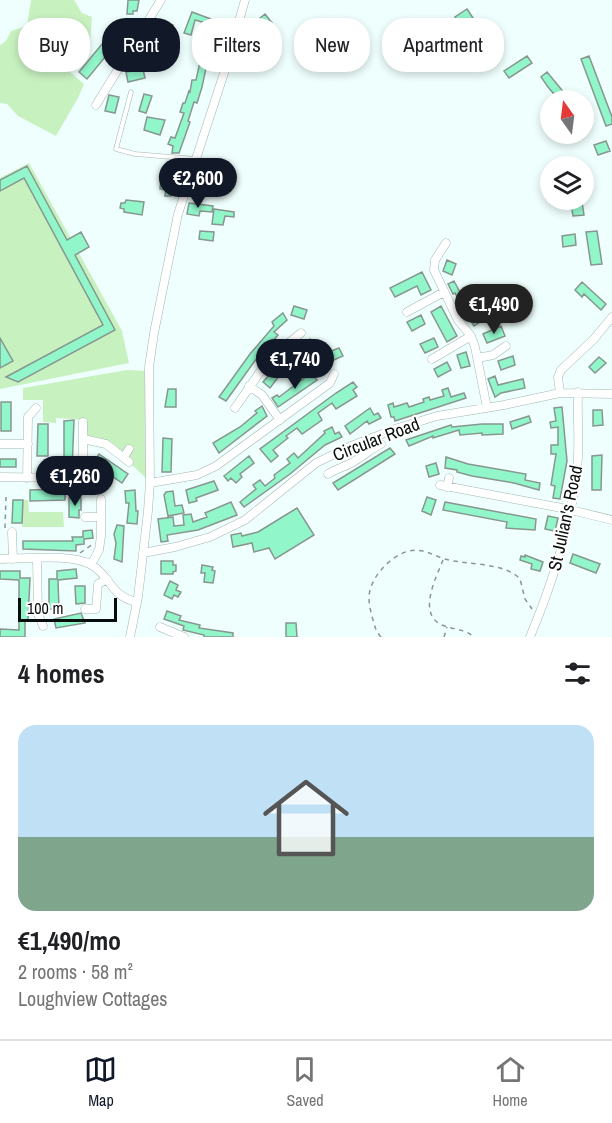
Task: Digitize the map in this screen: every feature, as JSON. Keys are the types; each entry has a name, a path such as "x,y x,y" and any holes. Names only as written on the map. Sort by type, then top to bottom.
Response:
{"street":[{"path":"96,105 161,0"},
{"path":"130,637 141,572 150,483 149,367 153,344 178,214 225,70 245,0"},
{"path":"446,243 433,265 435,276 458,320 471,336 478,358 487,408"},
{"path":"410,307 444,292"},
{"path":"560,393 558,377 561,370 594,339 612,317"},
{"path":"235,408 269,359 298,334 291,328"},
{"path":"432,359 471,336"},
{"path":"478,358 493,355 506,346"},
{"path":"150,483 197,475 225,460 330,383 334,374"},
{"path":"249,386 262,395 280,420"},
{"path":"578,392 612,394"},
{"name":"Circular Road","path":"143,553 210,537 245,520 316,464 351,446 399,428 437,416 560,393 578,392"},
{"name":"St Julian's Road","path":"530,637 550,589 570,510 577,471 579,442 578,392"},
{"path":"27,478 28,417 36,408"},
{"path":"0,477 73,478 80,476 83,466 83,422"},
{"path":"83,438 106,444 126,459 129,449"},
{"path":"0,444 28,444"},
{"path":"328,474 381,444"},
{"path":"351,446 358,458"},
{"path":"449,478 443,486 612,520"},
{"path":"91,565 99,550 101,517 99,498"},
{"path":"85,517 101,517"},
{"path":"9,530 13,559"},
{"path":"37,559 38,614 43,626"},
{"path":"0,560 67,559 91,565 107,579 115,592 126,599 137,602"},
{"path":"85,609 96,609 98,584 107,579"},
{"path":"160,627 184,637"}],"lane":[{"path":"131,92 116,149 135,154 196,159"}],"path":[{"path":"78,482 91,487 99,498"},
{"path":"6,497 9,530"},
{"path":"77,556 97,541"},
{"path":"381,637 377,633 369,597 371,587 382,569 396,557 409,551 425,551 444,559 477,563 517,575 528,605 540,612"},
{"path":"444,559 430,597 429,611 435,620 463,630 474,637"},
{"path":"444,637 447,626"}],"green space":[{"path":"31,0 74,0 82,13 92,17 90,42 90,18 28,18"},
{"path":"18,29 18,72 70,72 84,84 56,136 18,116 7,104 0,103 0,45 6,41 11,31"},
{"path":"29,163 122,331 129,363 0,389 0,178"},
{"path":"127,370 148,371 146,478 132,465 133,461 128,457 134,448 129,445 122,452 107,440 88,436 86,420 56,418 56,423 43,422 43,400 23,400 23,388"},
{"path":"23,500 28,500 29,512 63,512 64,527 22,527"}],"building":[{"path":"128,0 139,0 137,11 133,11 133,14 127,14"},
{"path":"467,9 473,18 456,18"},
{"path":"192,12 208,18 192,18 191,35 184,33"},
{"path":"102,44 102,61 87,79 79,72 90,72 90,59"},
{"path":"527,56 532,63 509,78 504,71"},
{"path":"589,56 612,117 612,124 606,126 581,59"},
{"path":"126,72 144,72 145,78 128,82"},
{"path":"198,72 205,72 179,153 172,153 173,146 168,144 171,137 175,138 184,113 180,112 183,103 190,92 192,80 196,80"},
{"path":"547,72 562,90 551,90 541,77"},
{"path":"144,94 152,96 146,113 139,111"},
{"path":"109,95 119,97 115,113 105,111"},
{"path":"147,117 165,120 160,135 144,130"},
{"path":"606,141 610,151 598,155 594,145"},
{"path":"27,166 67,240 81,232 89,247 75,255 115,330 18,382 6,377 103,325 24,178 0,191 0,180"},
{"path":"161,179 168,179 167,183 172,183 171,196 165,196 166,190 160,189"},
{"path":"126,200 144,202 142,215 124,212 124,209 120,208 121,203 125,203"},
{"path":"189,203 213,206 212,212 200,211 199,216 187,214"},
{"path":"214,209 234,212 234,217 225,216 223,225 212,224"},
{"path":"572,210 583,210 584,215 573,216"},
{"path":"200,231 214,232 213,241 199,239"},
{"path":"597,231 602,264 591,265 586,232"},
{"path":"575,234 576,245 563,247 562,236"},
{"path":"447,260 456,264 452,275 443,271"},
{"path":"422,272 431,290 421,295 417,286 395,297 390,288"},
{"path":"454,281 461,294 465,292 483,320 474,326 448,284"},
{"path":"582,282 606,304 601,310 584,294 582,297 575,290"},
{"path":"294,306 307,310 304,319 291,315"},
{"path":"441,306 457,336 447,342 431,312"},
{"path":"283,313 287,320 274,332 278,335 254,362 226,401 219,397 250,354 274,326 272,322"},
{"path":"421,315 425,324 412,331 407,322"},
{"path":"501,326 505,336 487,343 483,334"},
{"path":"0,338 13,361 0,368"},
{"path":"434,338 438,347 425,353 420,344"},
{"path":"310,339 315,346 286,367 270,388 263,382 285,357"},
{"path":"339,348 343,356 327,363 328,366 318,373 313,366 328,356 326,353"},
{"path":"466,352 470,366 461,368 457,355"},
{"path":"513,356 515,365 501,370 498,361"},
{"path":"599,357 606,363 595,373 589,367"},
{"path":"447,362 451,370 438,377 434,369"},
{"path":"311,373 317,380 278,407 272,398 277,395 279,397"},
{"path":"495,376 498,385 523,379 525,388 501,393 495,397 488,379"},
{"path":"353,382 357,387 353,390 357,396 336,409 332,403 318,413 322,420 302,434 297,428 286,436 288,438 273,450 278,456 271,462 260,449 336,393"},
{"path":"448,388 451,397 464,393 466,398 395,421 394,417 391,417 388,405 393,403 394,407 407,403 409,407 424,402 423,399 429,397 430,400 444,396 442,390"},
{"path":"168,389 176,389 176,407 165,407"},
{"path":"1,402 11,402 11,431 1,431"},
{"path":"262,406 267,416 219,453 213,443 240,427"},
{"path":"562,407 567,461 560,499 553,498 555,486 551,485 556,454 551,454 551,445 558,445 558,427 551,428 550,422 556,421 554,408"},
{"path":"370,408 374,415 378,413 381,418 369,424 367,421 350,434 345,426"},
{"path":"593,410 602,410 603,425 593,426"},
{"path":"529,416 531,422 512,429 510,422"},
{"path":"74,420 72,470 53,470 53,459 64,459 64,421"},
{"path":"38,424 48,424 48,456 37,456"},
{"path":"503,424 503,434 460,435 459,430 433,438 433,436 409,446 406,440 451,425 452,427"},
{"path":"332,427 335,434 339,432 342,437 325,445 244,507 240,502 256,489 253,485 260,480 265,486 275,478 274,475 290,463 287,459 294,453 298,458 325,433 324,431"},
{"path":"163,438 172,439 171,472 162,472"},
{"path":"390,448 395,454 338,490 333,483"},
{"path":"99,454 128,474 122,483 93,463"},
{"path":"602,455 601,490 592,490 592,456"},
{"path":"249,456 254,463 240,474 242,477 236,483 231,478 228,481 224,476"},
{"path":"446,457 468,464 526,474 525,480 540,483 539,490 445,468"},
{"path":"0,459 16,459 16,467 0,467"},
{"path":"436,463 439,474 429,477 426,466"},
{"path":"214,481 218,490 189,503 186,490"},
{"path":"65,489 65,500 30,501 30,490"},
{"path":"135,490 137,524 127,523 129,503 126,503 125,491"},
{"path":"173,491 175,506 182,505 184,513 168,516 164,495 166,492"},
{"path":"427,497 436,500 431,515 422,511"},
{"path":"69,498 81,498 79,518 69,517"},
{"path":"13,500 23,500 22,523 12,523"},
{"path":"231,502 237,515 198,530 167,535 168,541 161,542 158,519 173,517 174,526 184,525 183,515 191,514 193,522 207,517 205,513"},
{"path":"445,502 536,519 535,530 506,528 507,522 443,510"},
{"path":"297,508 314,535 275,559 269,548 254,552 252,543 233,547 231,535 241,533 242,536 258,532"},
{"path":"548,516 558,518 555,531 545,529"},
{"path":"117,525 124,526 122,562 114,559 116,543 114,534"},
{"path":"92,530 93,538 84,539 84,544 76,545 76,551 23,549 23,541 73,541 72,537 83,537 83,531"},
{"path":"573,554 600,564 596,573 570,563"},
{"path":"525,555 543,562 540,571 531,569 532,564 520,560 521,556 525,557"},
{"path":"161,561 173,561 176,571 173,574 161,574"},
{"path":"202,565 213,567 212,570 215,571 213,583 204,582 205,573 201,573"},
{"path":"76,569 77,578 58,580 59,609 49,609 49,579 57,579 57,571"},
{"path":"0,571 20,571 20,578 30,578 25,637 0,637 0,629 19,630 19,580 0,579"},
{"path":"170,581 178,585 176,590 181,592 178,597 174,595 172,599 164,595"},
{"path":"75,586 85,586 85,603 76,604"},
{"path":"167,611 181,616 179,620 200,625 199,628 233,633 233,637 204,637 204,635 183,630 184,626 164,619"},
{"path":"81,613 85,623 56,628 54,619"},
{"path":"286,623 296,623 297,637 286,637"}]}
